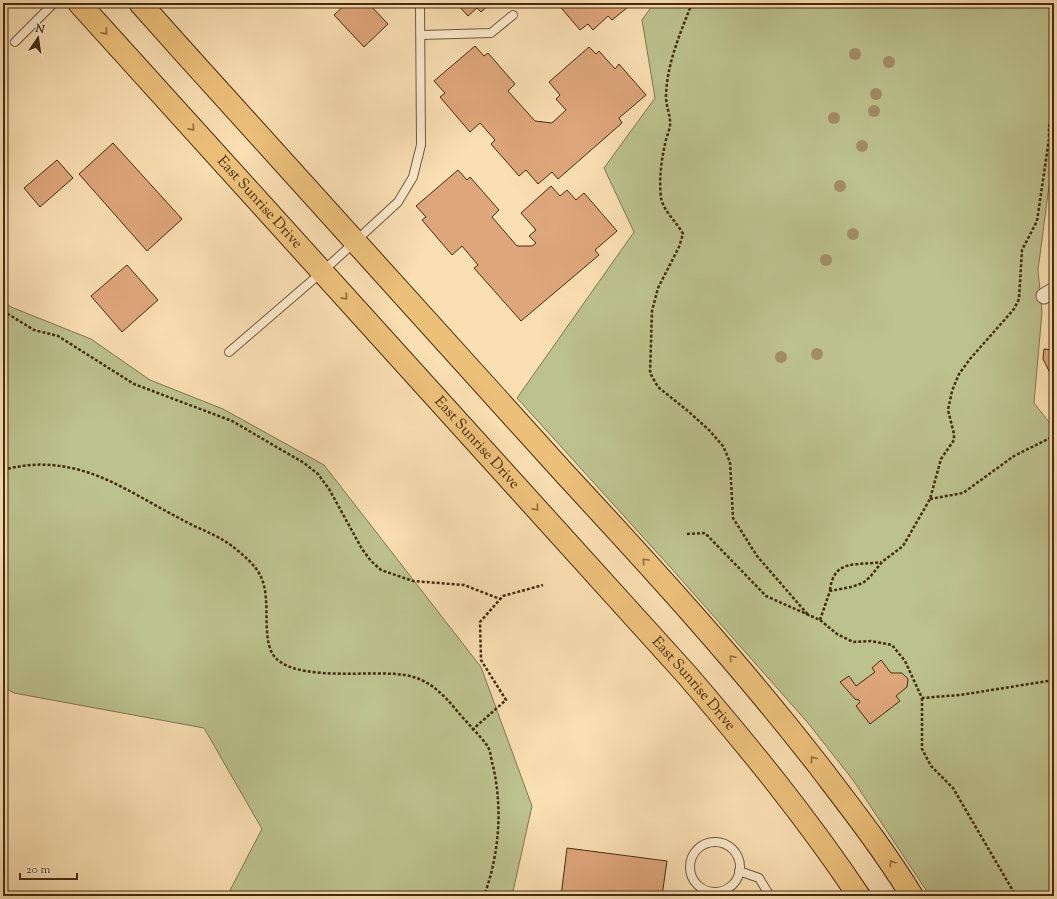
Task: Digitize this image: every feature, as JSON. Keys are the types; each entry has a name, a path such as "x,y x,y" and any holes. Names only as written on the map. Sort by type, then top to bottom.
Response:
{"main road":[{"name":"East Sunrise Drive","path":"79,3 734,730 821,839 859,896"},
{"path":"140,3 353,243 706,627 767,699 828,778 892,862 912,896"}],"lane":[{"path":"14,42 54,3"},
{"path":"229,352 322,272 398,202 413,177 421,145 420,3"},
{"path":"420,35 491,33 513,15"},
{"path":"714,843 722,844 730,848 736,854 739,862 739,871 734,883 728,888 715,894 706,891 696,884 691,876 690,866 692,858 700,848 714,843"},
{"path":"739,871 758,878 770,896"}],"path":[{"path":"692,3 672,55 666,97 671,121 660,173 661,200 683,234 679,247 658,288 652,310 650,373 658,387 699,421 723,446 730,462 733,518 757,556 809,616"},
{"path":"830,590 862,583 870,577 882,562 903,546 930,498 941,459 954,440 948,410 952,391 966,364 1014,309 1019,299 1022,250 1037,221 1049,139 1049,128 1054,105"},
{"path":"3,311 34,330 58,336 134,384 232,421 304,463 318,474 329,489 362,549 371,561 381,570 413,581 464,585 500,599"},
{"path":"930,498 963,492 1014,456 1054,436"},
{"path":"3,470 16,466 35,464 54,465 78,470 102,478 183,521 209,531 232,546 249,561 261,576 268,603 267,643 271,653 280,662 298,670 361,675 386,673 422,679 445,696 488,748 498,788 498,820 495,853 484,896"},
{"path":"688,534 706,533 766,596 820,620 837,634 853,642 871,641 892,645 906,661 922,698 922,749 931,766 953,788 1016,896"},
{"path":"820,620 834,574 839,569 847,565 882,562"},
{"path":"472,730 506,700 481,660 480,622 503,596 543,585"},
{"path":"922,698 960,695 1054,680"}],"green space":[{"path":"654,3 1054,3 1054,148 1038,270 1042,312 1034,403 1049,422 1054,419 1054,896 930,896 853,780 808,723 671,568 517,398 634,232 604,168 655,98 642,20"},
{"path":"3,301 11,307 91,339 150,380 223,409 324,465 481,667 532,806 512,896 227,896 262,829 204,728 14,693 3,687"}],"building":[{"path":"347,3 368,3 388,24 364,47 334,15"},
{"path":"456,3 491,3 481,12 477,8 468,16"},
{"path":"557,3 633,3 612,20 608,16 593,30 588,24 580,30"},
{"path":"475,46 484,56 488,53 515,84 508,91 535,121 552,123 566,110 556,99 560,95 549,82 589,47 596,54 599,51 615,69 619,64 646,95 619,118 622,123 558,179 552,172 538,184 526,170 519,176 491,144 495,140 480,123 470,132 440,97 445,93 434,81"},
{"path":"113,143 182,219 147,251 79,174"},
{"path":"57,160 73,178 40,207 24,188"},
{"path":"458,170 467,180 470,177 499,210 492,217 517,246 532,246 536,243 529,236 536,230 521,213 551,186 560,196 567,190 576,200 584,193 617,231 595,250 599,255 521,321 474,268 478,265 462,246 452,255 422,220 426,217 416,206"},
{"path":"127,265 158,300 122,332 91,296"},
{"path":"1044,349 1054,350 1054,381 1043,359"},
{"path":"881,660 891,673 902,673 908,679 907,687 896,696 900,701 870,724 856,706 860,702 858,699 856,700 840,682 849,676 856,686 875,672 872,668"},
{"path":"567,848 667,861 662,896 561,896"}]}
